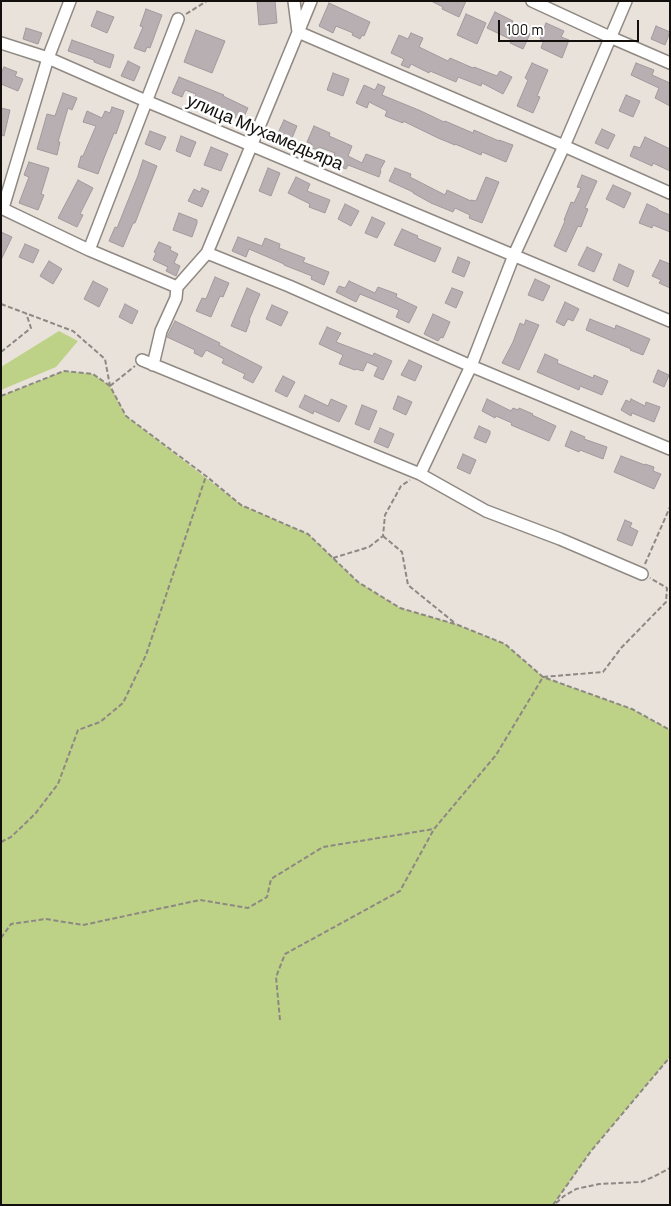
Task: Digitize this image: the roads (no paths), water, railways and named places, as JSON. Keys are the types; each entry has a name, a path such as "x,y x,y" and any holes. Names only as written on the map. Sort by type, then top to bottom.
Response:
{"street":[{"path":"70,1 48,58 2,208 89,250 177,287"},
{"path":"294,1 298,32"},
{"path":"153,365 161,331 176,298 177,287 207,253 311,1"},
{"path":"532,1 670,63"},
{"path":"420,474 471,366 514,255 564,146 626,1"},
{"path":"89,250 178,19"},
{"path":"298,32 670,193"},
{"name":"улица Мухамедьяра","path":"1,43 48,58 251,146 670,321"},
{"path":"207,253 289,286 471,366 670,449"},
{"path":"142,360 420,474 486,511 560,539 642,574"}]}
